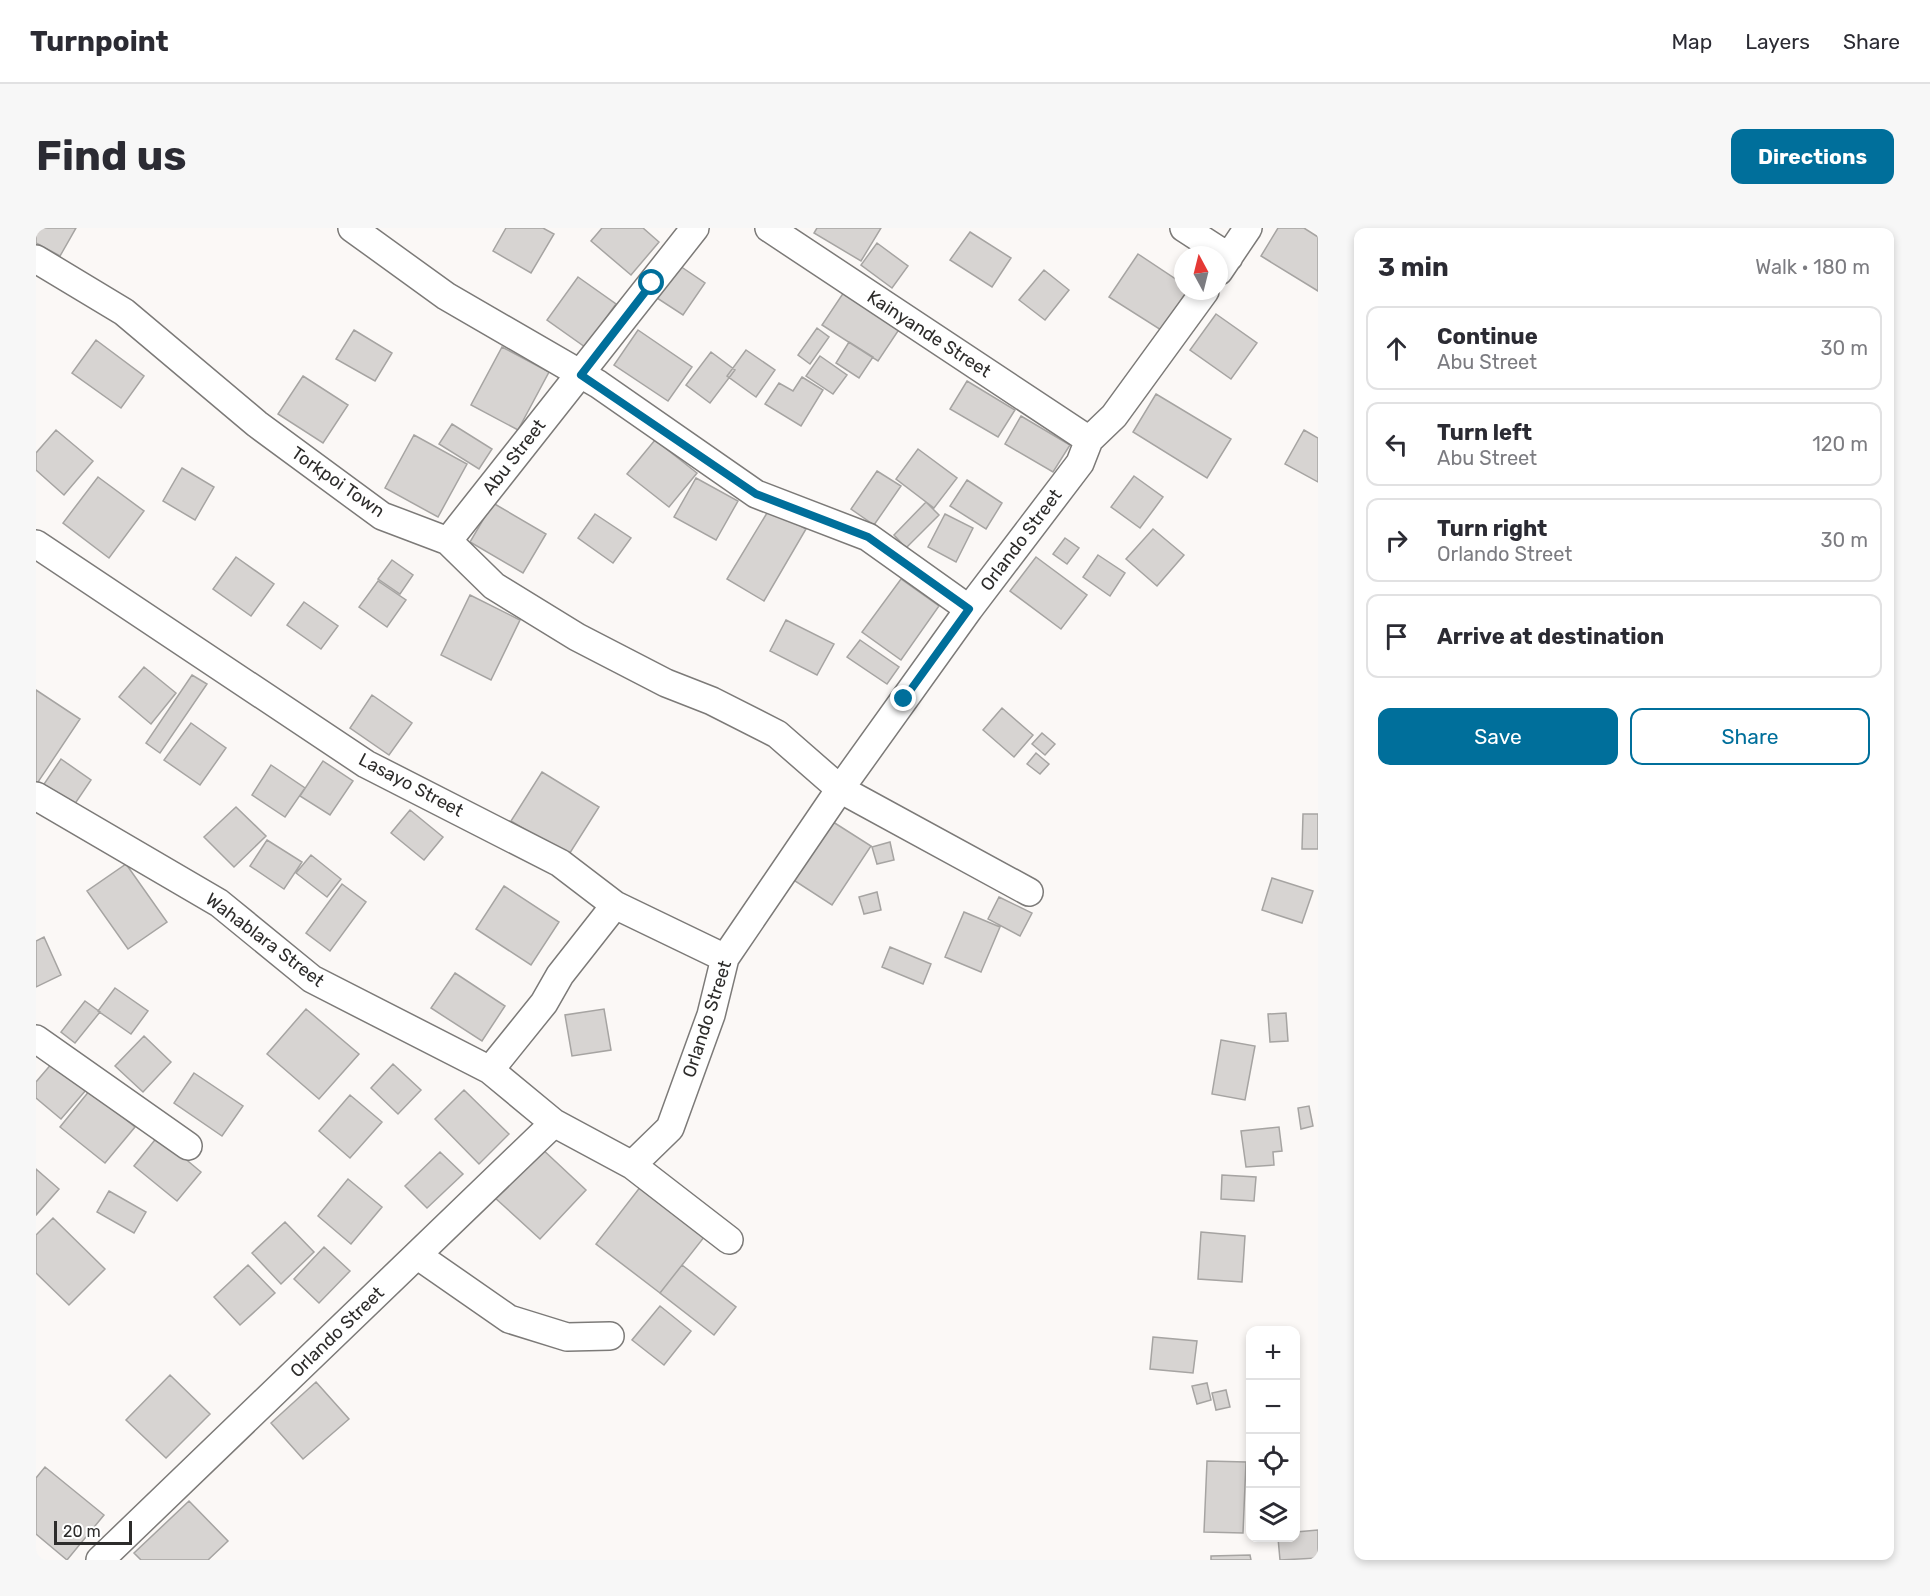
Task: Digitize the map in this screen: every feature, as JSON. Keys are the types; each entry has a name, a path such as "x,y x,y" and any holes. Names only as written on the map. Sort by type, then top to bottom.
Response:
{"street":[{"path":"352,228 446,296 581,375 756,494 868,537 969,609"},
{"name":"Abu Street","path":"448,541 695,228"},
{"name":"Kainyande Street","path":"769,228 1063,420 1089,440"},
{"path":"1184,228 1204,246"},
{"path":"1228,258 1248,228"},
{"name":"Torkpoi Town","path":"36,259 124,312 257,424 382,516 448,541 494,586 577,637 666,683 712,701 777,734 840,789 1029,892"},
{"name":"Orlando Street","path":"632,1165 670,1128 711,1015 725,957 840,789 969,609 1080,463 1089,440 1114,416 1198,300"},
{"name":"Lasayo Street","path":"36,544 366,764 560,862 615,905 725,957"},
{"name":"Wahablara Street","path":"36,796 219,903 312,980 490,1070 554,1123"},
{"path":"490,1070 544,1003 560,975 615,905"},
{"path":"36,1039 188,1146"},
{"path":"554,1123 632,1165 729,1240"},
{"name":"Orlando Street","path":"100,1560 554,1123"},
{"path":"417,1255 509,1319 567,1337 610,1335"}],"building":[{"path":"36,228 76,228 60,256 36,243"},
{"path":"506,228 543,228 554,234 531,273 493,251"},
{"path":"602,228 643,228 659,242 631,275 591,241"},
{"path":"817,228 881,228 861,261 814,233"},
{"path":"1278,228 1304,228 1318,237 1318,291 1261,256"},
{"path":"970,232 1011,258 992,287 950,260"},
{"path":"877,243 908,266 892,288 861,265"},
{"path":"1138,254 1174,278 1174,300 1181,300 1161,330 1109,297"},
{"path":"680,266 705,283 683,315 657,298"},
{"path":"1044,270 1069,290 1045,320 1019,300"},
{"path":"578,277 616,304 585,347 547,320"},
{"path":"846,289 902,325 878,361 822,325"},
{"path":"1216,314 1257,343 1231,379 1190,350"},
{"path":"817,328 829,337 810,364 798,355"},
{"path":"354,330 392,353 375,381 336,359"},
{"path":"638,330 692,367 668,401 614,365"},
{"path":"96,340 144,376 121,408 72,373"},
{"path":"849,342 873,357 859,378 836,363"},
{"path":"502,347 549,372 518,430 471,405"},
{"path":"746,350 775,370 756,397 727,376"},
{"path":"711,352 735,370 710,403 686,385"},
{"path":"820,356 847,375 833,394 806,376"},
{"path":"303,376 348,405 323,443 278,414"},
{"path":"802,377 823,390 801,426 765,404 779,383 793,391"},
{"path":"967,381 1015,410 998,437 950,409"},
{"path":"1156,394 1231,439 1207,478 1133,432"},
{"path":"1021,416 1070,445 1053,472 1005,444"},
{"path":"452,424 492,449 479,469 439,444"},
{"path":"56,430 93,461 64,495 36,470 36,453"},
{"path":"1304,430 1318,438 1318,482 1285,464"},
{"path":"414,435 467,464 438,517 385,488"},
{"path":"655,440 697,473 669,507 627,474"},
{"path":"918,449 957,478 934,508 896,479"},
{"path":"182,468 214,487 195,520 163,501"},
{"path":"877,471 901,486 874,525 851,509"},
{"path":"1134,476 1163,497 1140,528 1111,507"},
{"path":"98,477 144,511 109,558 63,523"},
{"path":"696,478 738,501 716,540 674,517"},
{"path":"967,480 1002,503 986,529 950,506"},
{"path":"926,502 939,515 906,548 894,535"},
{"path":"493,503 546,534 523,573 470,542"},
{"path":"770,508 806,529 764,601 727,579"},
{"path":"595,514 631,538 613,563 578,538"},
{"path":"945,514 973,528 956,562 928,547"},
{"path":"1153,529 1184,555 1157,586 1126,559"},
{"path":"1065,538 1079,548 1067,564 1053,554"},
{"path":"1098,555 1125,573 1110,596 1083,577"},
{"path":"236,557 274,584 251,616 213,589"},
{"path":"1036,557 1087,595 1061,629 1010,591"},
{"path":"392,560 413,575 400,594 378,579"},
{"path":"901,579 939,606 901,660 862,632"},
{"path":"378,581 406,600 387,627 359,607"},
{"path":"470,595 520,620 491,680 441,655"},
{"path":"304,602 338,626 321,649 287,625"},
{"path":"786,620 834,644 817,675 770,651"},
{"path":"860,640 899,667 887,684 847,657"},
{"path":"144,667 176,693 151,724 119,697"},
{"path":"192,675 207,684 160,753 146,743"},
{"path":"36,690 80,719 36,785"},
{"path":"372,695 412,723 389,755 350,728"},
{"path":"1002,708 1033,735 1014,757 983,730"},
{"path":"191,723 226,748 200,785 164,760"},
{"path":"1042,733 1055,744 1045,755 1032,744"},
{"path":"1036,753 1049,764 1040,774 1027,764"},
{"path":"61,759 91,780 68,814 38,793"},
{"path":"323,761 353,781 330,815 300,796"},
{"path":"271,765 305,788 285,817 252,795"},
{"path":"542,772 599,807 568,856 511,821"},
{"path":"236,807 266,836 234,867 204,837"},
{"path":"410,810 443,837 424,860 391,833"},
{"path":"1303,814 1318,814 1318,849 1302,849"},
{"path":"830,820 871,846 832,905 792,879"},
{"path":"267,840 302,862 284,889 250,866"},
{"path":"890,842 894,860 877,864 872,847"},
{"path":"311,855 341,879 327,897 296,873"},
{"path":"126,864 167,922 128,949 87,891"},
{"path":"1272,878 1313,891 1302,923 1262,910"},
{"path":"342,884 366,902 330,951 306,933"},
{"path":"504,886 559,922 531,965 476,929"},
{"path":"877,892 881,910 864,914 859,897"},
{"path":"999,897 1032,913 1020,936 988,919"},
{"path":"964,912 1000,927 981,972 945,957"},
{"path":"44,937 61,975 36,987 36,941"},
{"path":"890,947 931,964 923,984 882,967"},
{"path":"455,973 505,1006 482,1041 431,1008"},
{"path":"115,988 148,1011 131,1034 98,1011"},
{"path":"85,1001 100,1012 75,1043 61,1032"},
{"path":"306,1009 359,1054 319,1099 267,1054"},
{"path":"604,1009 611,1050 572,1056 565,1015"},
{"path":"1286,1013 1288,1041 1270,1042 1268,1014"},
{"path":"144,1036 171,1062 143,1092 115,1066"},
{"path":"1221,1040 1255,1046 1245,1100 1212,1094"},
{"path":"53,1062 86,1090 61,1119 36,1098 36,1082"},
{"path":"393,1064 421,1090 398,1114 371,1088"},
{"path":"194,1073 243,1106 222,1136 174,1103"},
{"path":"90,1090 135,1127 105,1163 60,1127"},
{"path":"464,1090 509,1134 479,1164 435,1119"},
{"path":"350,1095 382,1122 350,1158 319,1131"},
{"path":"1309,1106 1313,1126 1301,1129 1298,1108"},
{"path":"1279,1127 1282,1151 1273,1152 1274,1165 1246,1167 1241,1131"},
{"path":"158,1136 201,1172 177,1201 134,1166"},
{"path":"540,1147 586,1190 540,1239 494,1197"},
{"path":"440,1152 463,1174 427,1208 405,1186"},
{"path":"36,1169 59,1189 36,1215"},
{"path":"1222,1175 1256,1177 1254,1201 1221,1199"},
{"path":"348,1179 382,1207 351,1244 318,1216"},
{"path":"641,1186 705,1236 660,1293 596,1244"},
{"path":"109,1191 146,1212 134,1233 97,1212"},
{"path":"53,1218 105,1269 69,1305 36,1273 36,1235"},
{"path":"285,1222 314,1252 281,1284 252,1253"},
{"path":"1201,1232 1245,1236 1242,1282 1198,1279"},
{"path":"324,1247 350,1271 319,1303 294,1279"},
{"path":"248,1265 275,1293 240,1325 214,1297"},
{"path":"682,1265 736,1307 714,1335 660,1293"},
{"path":"660,1306 691,1331 664,1365 632,1340"},
{"path":"1153,1337 1197,1341 1193,1373 1150,1369"},
{"path":"170,1375 210,1414 166,1458 126,1420"},
{"path":"316,1382 349,1419 303,1459 271,1423"},
{"path":"1207,1383 1211,1400 1197,1404 1192,1386"},
{"path":"1226,1390 1230,1407 1216,1410 1212,1393"},
{"path":"1207,1461 1246,1462 1243,1533 1204,1532"},
{"path":"45,1467 104,1515 67,1560 36,1534 36,1478"},
{"path":"189,1501 228,1541 208,1560 141,1560 134,1553"},
{"path":"1318,1530 1318,1558 1280,1560 1278,1542 1300,1542 1300,1532"},
{"path":"1250,1555 1251,1560 1211,1560 1211,1556"}],"route":[{"path":"652,283 581,375 598,384 756,494 868,537 969,609 904,699"}]}
